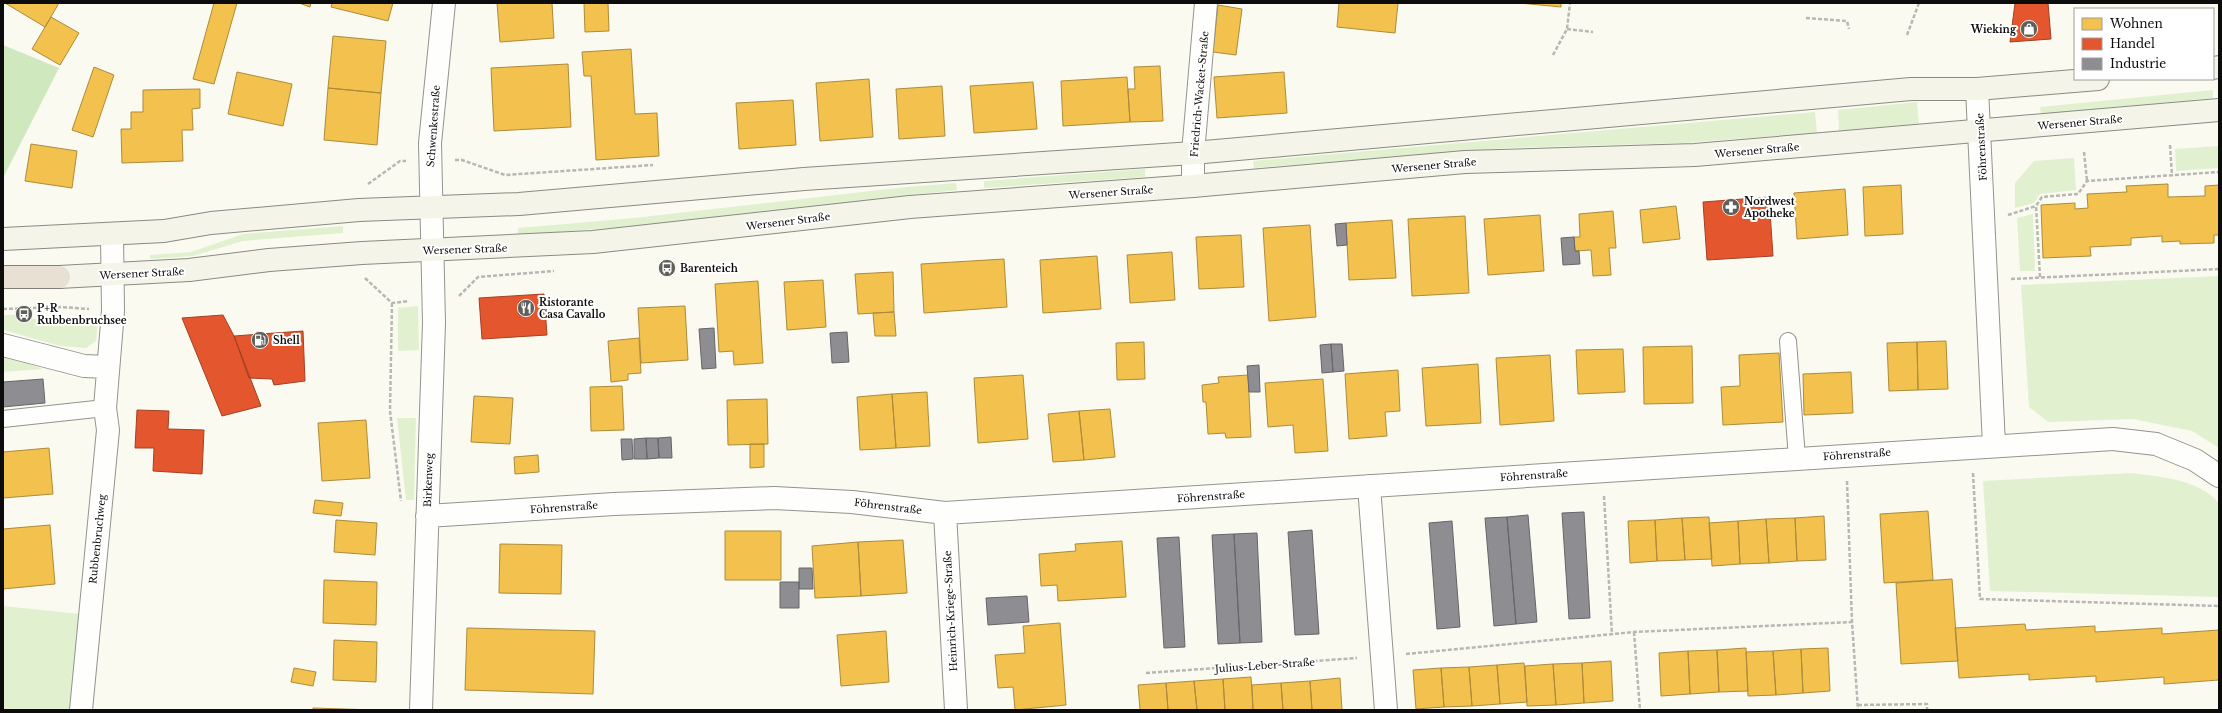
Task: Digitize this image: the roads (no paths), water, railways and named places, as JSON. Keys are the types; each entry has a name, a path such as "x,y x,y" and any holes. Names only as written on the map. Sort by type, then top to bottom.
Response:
{"highway":[{"name":"Wersener Straße","path":"3,277 59,277"}],"main road":[{"path":"3,239 112,235 164,231 211,223 359,210 527,204 804,179 1193,153 1911,89 1978,89 2086,80"},
{"name":"Wersener Straße","path":"59,277 189,270 276,259 593,242 910,207 1193,186 1465,162 1695,155 2219,110"}],"street":[{"name":"Schwenkestraße","path":"432,250 430,160 444,3"},
{"name":"Friedrich-Wacket-Straße","path":"1193,186 1193,153 1206,3"},
{"name":"Föhrenstraße","path":"1978,89 1994,445"},
{"name":"Rubbenbruchweg","path":"81,710 108,430 105,408 107,367 113,311 112,235"},
{"name":"Birkenweg","path":"421,710 434,323 432,250"},
{"path":"3,345 84,366 107,367"},
{"name":"Föhrenstraße","path":"427,516 614,504 774,498 852,502 945,513 1994,445 2113,439 2156,444 2195,460 2219,476"},
{"path":"1368,486 1383,657 1386,710"},
{"name":"Heinrich-Kriege-Straße","path":"945,513 956,710"}],"lane":[{"path":"1788,341 1797,458"},
{"path":"3,419 105,408"}],"place":[{"name":"Wieking","path":"2029,29"},
{"name":"Nordwest Apotheke","path":"1731,207"},
{"name":"Barenteich","path":"667,268"},
{"name":"Ristorante Casa Cavallo","path":"526,308"},
{"name":"P+R Rubbenbruchsee","path":"24,314"},
{"name":"Shell","path":"260,340"}]}
